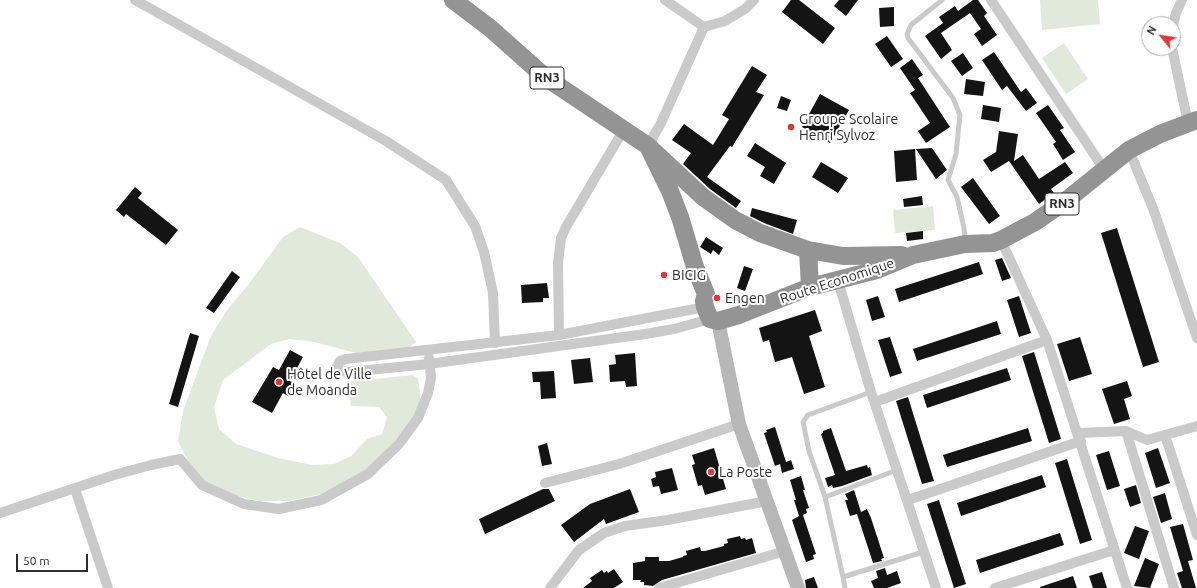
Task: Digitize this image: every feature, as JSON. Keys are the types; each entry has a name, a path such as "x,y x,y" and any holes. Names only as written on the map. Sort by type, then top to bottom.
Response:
{"highway":[{"name":"Route Economique","path":"453,0 490,28 545,77 623,131 648,146 703,197 735,220 760,233 808,250 843,256 913,255"},
{"name":"Route Economique","path":"710,310 739,314 810,287 877,270 913,255 965,244 993,243 1001,240 1035,222 1068,199 1129,150 1193,122"},
{"path":"648,146 670,191 680,217 710,310 722,308 739,314"},
{"path":"680,217 688,207 703,197"},
{"path":"808,250 810,287"},
{"path":"838,281 843,256"}],"street":[{"path":"136,0 386,141 426,165 446,180 475,226 484,252 493,293 495,343"},
{"path":"665,0 704,27"},
{"path":"648,146 661,123 704,27 725,21 745,9 754,0"},
{"path":"991,0 1104,169"},
{"path":"1175,16 1182,0"},
{"path":"1174,56 1193,122"},
{"path":"559,336 558,263 561,238 623,131"},
{"path":"1129,150 1154,211 1197,338"},
{"path":"1001,240 1047,340 1080,437 1127,588"},
{"path":"838,281 874,402 908,500 923,552 936,588"},
{"path":"710,310 674,329 645,334 429,364 348,372 341,371 338,367 340,361 346,359 559,336 710,310"},
{"path":"710,310 739,424 798,588"},
{"path":"874,402 1047,340"},
{"path":"0,513 75,489 114,474 180,459 202,485 244,504 279,508 321,500 368,474 399,444 418,418 428,393 431,378 428,350"},
{"path":"545,483 619,464 739,424"},
{"path":"908,500 1080,437 1126,432 1147,440 1197,426"},
{"path":"1126,432 1174,588"},
{"path":"1165,435 1197,535"},
{"path":"75,489 108,588"},
{"path":"550,588 579,550 604,533 625,526 668,520 767,500"},
{"path":"995,588 1114,550"},
{"path":"659,588 785,551"}],"lane":[{"path":"942,0 911,25 907,34 908,38 953,98 960,115 956,154 948,180 957,196 964,228 965,244"},
{"path":"846,588 825,497 809,451 803,422 808,415 871,392"},
{"path":"825,497 897,470"},
{"path":"843,577 923,552"}],"green space":[{"path":"1040,0 1098,0 1100,24 1042,30"},
{"path":"1064,43 1088,79 1066,94 1042,58"},
{"path":"933,206 935,230 895,233 893,210"},
{"path":"300,227 340,243 358,257 416,342 408,348 356,353 314,342 289,339 271,344 223,380 214,407 219,429 236,444 278,458 312,465 334,464 351,456 367,439 382,434 387,417 379,407 351,406 348,382 412,375 418,378 421,399 414,417 379,461 355,477 321,494 290,501 259,501 230,494 196,476 178,441 183,411 211,336 227,310 248,285 283,237"}],"building":[{"path":"791,0 799,0 835,28 823,44 782,12"},
{"path":"839,0 858,0 846,16 834,6"},
{"path":"973,0 978,0 987,13 984,16 997,35 982,46 974,34 981,29 970,13 941,33 952,50 941,59 925,36 943,23 939,17 955,6 958,11"},
{"path":"894,7 894,26 880,27 879,8"},
{"path":"887,36 903,59 891,67 875,44"},
{"path":"994,52 1021,92 1026,88 1037,103 1026,111 1007,86 1002,90 982,60"},
{"path":"963,53 973,68 962,76 951,61"},
{"path":"912,59 923,75 918,78 950,127 926,143 918,131 930,123 910,93 915,90 900,68"},
{"path":"752,66 767,75 756,92 764,95 732,147 730,146 707,177 741,201 736,208 710,189 683,164 691,153 672,140 684,124 713,145 729,119 722,115"},
{"path":"966,79 985,82 983,96 964,94"},
{"path":"820,94 849,110 830,143 802,127"},
{"path":"781,96 791,100 787,111 777,108"},
{"path":"983,105 1001,108 999,122 981,119"},
{"path":"1048,105 1064,128 1060,130 1075,152 1063,160 1053,144 1056,142 1036,113"},
{"path":"999,131 1018,134 1014,161 1023,155 1039,179 1065,162 1073,173 1051,189 1054,193 1039,204 1009,161 991,172 983,160 996,152"},
{"path":"755,143 786,163 774,184 760,176 765,167 747,156"},
{"path":"932,148 947,170 936,179 916,149"},
{"path":"915,149 917,180 896,182 894,151"},
{"path":"821,162 848,178 838,193 812,177"},
{"path":"973,178 1000,216 989,224 961,187"},
{"path":"135,187 142,193 138,198 178,230 166,245 126,214 124,217 116,210"},
{"path":"922,196 923,205 904,207 903,199"},
{"path":"752,208 797,220 793,234 750,216"},
{"path":"1117,228 1159,362 1143,367 1101,233"},
{"path":"923,231 923,239 907,241 906,233"},
{"path":"706,237 723,248 719,255 713,250 711,254 700,247"},
{"path":"1002,258 1011,278 1002,281 995,260"},
{"path":"979,262 983,274 899,302 895,289"},
{"path":"744,266 753,269 745,291 737,288"},
{"path":"232,271 240,277 214,313 206,308"},
{"path":"547,283 549,298 543,298 543,302 522,303 521,285"},
{"path":"878,296 885,317 872,321 866,300"},
{"path":"1019,296 1031,333 1019,337 1007,300"},
{"path":"815,310 822,331 809,336 825,387 804,394 792,357 775,362 769,340 763,342 759,328"},
{"path":"997,321 1001,334 917,361 913,349"},
{"path":"190,333 199,336 178,407 169,404"},
{"path":"890,337 902,373 890,377 878,340"},
{"path":"1080,337 1092,374 1069,381 1057,344"},
{"name":"Hôtel de Ville de Moanda","path":"290,350 303,357 290,381 295,384 288,396 283,393 272,413 252,402 273,367 279,370"},
{"path":"1034,352 1061,439 1049,443 1022,356"},
{"path":"635,353 637,386 626,387 625,381 610,382 609,365 616,364 615,355"},
{"path":"590,358 593,382 574,384 571,360"},
{"path":"1007,368 1011,380 927,408 923,395"},
{"path":"554,371 556,398 541,399 540,382 533,382 532,372"},
{"path":"1127,381 1132,396 1124,399 1130,419 1114,424 1102,389"},
{"path":"908,397 934,481 922,484 896,401"},
{"path":"775,427 786,462 791,460 794,469 782,473 780,464 775,466 764,433 767,432 766,430"},
{"path":"831,428 846,471 867,465 868,468 870,467 872,475 842,486 833,488 832,485 828,487 825,478 835,475 821,434 823,431"},
{"path":"1028,428 1032,441 947,467 943,455"},
{"path":"547,443 552,464 542,466 538,446"},
{"path":"714,448 726,489 705,495 702,485 698,486 692,465 695,464 692,455"},
{"path":"1158,448 1170,483 1156,488 1145,453"},
{"path":"1109,451 1120,486 1107,490 1096,455"},
{"path":"1067,459 1092,540 1080,544 1055,463"},
{"path":"672,468 678,490 661,494 659,486 653,487 651,479 656,477 655,472"},
{"path":"1042,475 1046,487 961,516 957,503"},
{"path":"801,476 805,490 803,490 809,508 806,509 807,513 803,515 816,554 813,555 814,559 806,562 792,520 799,516 790,480"},
{"path":"1136,485 1141,503 1130,507 1124,489"},
{"path":"543,489 549,489 555,501 485,534 479,519"},
{"path":"630,489 639,512 606,524 604,519 574,542 561,525 590,504"},
{"path":"854,490 861,512 867,509 871,518 884,558 881,559 882,561 873,563 857,514 850,516 845,500 848,500 845,494"},
{"path":"1165,493 1172,519 1161,523 1153,497"},
{"path":"939,500 966,584 954,588 927,504"},
{"path":"1183,524 1193,560 1188,561 1196,588 1182,588 1177,573 1183,571 1170,527"},
{"path":"1135,526 1149,531 1139,559 1124,553"},
{"path":"1060,533 1064,545 980,573 976,560"},
{"path":"740,536 741,539 745,538 746,540 752,538 756,553 662,580 653,586 644,585 644,582 640,582 641,580 633,580 633,563 645,561 645,557 659,557 659,561 669,561 687,555 686,551 700,547 701,551 705,551 724,546 724,544 728,543 727,539"},
{"path":"1145,558 1159,564 1150,588 1134,586"},
{"path":"885,568 887,575 897,571 901,583 887,588 874,588 871,581 878,578 876,571"},
{"path":"614,569 623,582 614,588 583,588 592,581 590,578 602,570 604,573 607,571 608,573"},
{"path":"1102,572 1107,588 1093,588 1089,576"},
{"path":"1073,576 1077,588 1040,588 1040,587"},
{"path":"814,577 818,588 806,588 805,580"}],"place":[{"name":"Groupe Scolaire Henri Sylvoz","path":"791,127"},
{"name":"BICIG","path":"664,275"},
{"name":"Engen","path":"717,298"},
{"name":"Hôtel de Ville de Moanda","path":"279,382"},
{"name":"La Poste","path":"711,472"}]}
